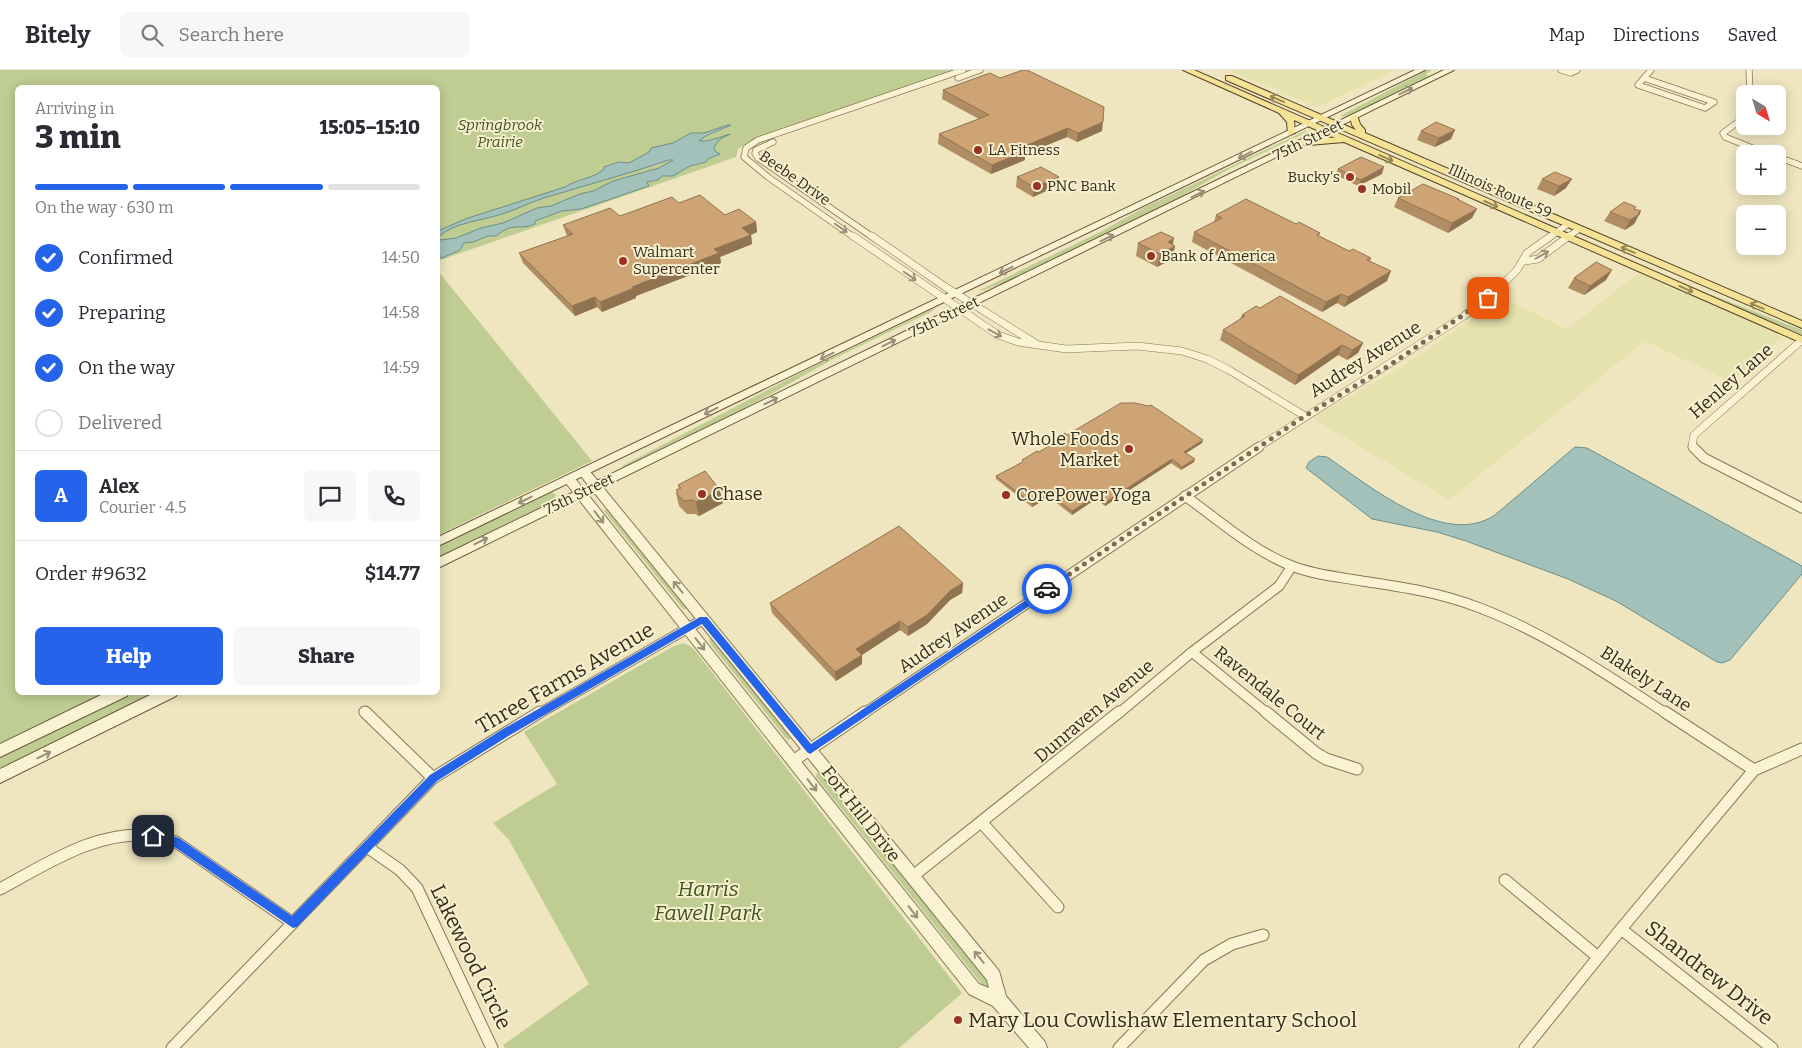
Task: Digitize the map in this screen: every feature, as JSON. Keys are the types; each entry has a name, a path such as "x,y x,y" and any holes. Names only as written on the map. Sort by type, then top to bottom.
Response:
{"main road":[{"name":"Illinois Route 59","path":"1187,70 1802,340"},
{"name":"75th Street","path":"440,541 1421,70"},
{"name":"75th Street","path":"440,562 1300,144 1433,74 1450,70"},
{"name":"Illinois Route 59","path":"1218,73 1802,325"},
{"path":"1281,111 1291,122 1291,133"},
{"path":"1354,117 1356,125 1360,130 1360,135"},
{"path":"1300,144 1324,140 1356,144"},
{"path":"0,751 116,695"},
{"path":"0,776 166,695"}],"street":[{"name":"Beebe Drive","path":"964,70 758,140 749,144 743,153 744,159 944,300 1003,337 1018,342 1036,343 1066,350 1137,346 1182,351 1224,367 1305,416"},
{"name":"Beebe Drive","path":"980,70 765,144 758,148 755,153 763,162 956,294 1036,343"},
{"path":"1561,70 1571,73 1577,70"},
{"path":"1644,78 1714,102 1705,108 1638,85 1644,78 1652,70"},
{"path":"1749,70 1750,85"},
{"path":"1736,124 1723,133 1725,137 1745,145"},
{"path":"1786,160 1802,166"},
{"name":"Audrey Avenue","path":"793,761 1305,416 1390,365 1488,298 1503,286 1525,261 1527,254 1568,224"},
{"name":"Audrey Avenue","path":"1525,261 1538,259 1580,230"},
{"name":"Henley Lane","path":"1802,340 1694,435 1692,446 1704,458 1802,508"},
{"name":"Fort Hill Drive","path":"584,472 994,976 1000,1000 1039,1048"},
{"name":"Fort Hill Drive","path":"569,479 974,989 1000,1000"},
{"name":"Blakely Lane","path":"1186,496 1260,550 1292,566 1338,578 1425,591 1473,605 1513,622 1583,660 1754,770"},
{"name":"Dunraven Avenue","path":"912,876 1073,751 1192,652 1279,586 1292,566"},
{"name":"Three Farms Avenue","path":"172,1048 433,778 506,732 704,619"},
{"name":"Ravendale Court","path":"1192,652 1316,753 1326,759 1357,769"},
{"path":"364,712 433,778"},
{"path":"1525,1048 1621,929 1754,770 1802,749"},
{"path":"982,823 1058,908"},
{"path":"0,889 93,844 127,836 153,836 176,842 293,923"},
{"name":"Lakewood Circle","path":"367,847 400,870 417,888 492,1048"},
{"path":"1505,880 1598,957"},
{"name":"Shandrew Drive","path":"1621,929 1772,1048"},
{"path":"1119,1048 1204,960 1217,949 1229,943 1263,935"}],"shaded area":[{"path":"1228,70 1395,70 1317,107"},
{"path":"1639,273 1782,336 1732,382 1645,341 1449,500 1314,419 1329,408 1399,369 1502,298 1567,329"}],"green space":[{"name":"Springbrook Prairie","path":"0,70 955,70 750,141 738,149 736,157 440,260 440,85 15,85 15,695 102,695 0,743"},
{"path":"1427,70 1432,70 1426,74 1429,77 1348,117 1340,116"},
{"path":"1305,131 1307,132 1227,170 1154,212 1019,277 980,290 1100,232 1143,208"},
{"path":"440,273 592,461 440,534"},
{"path":"1707,293 1802,330 1802,335"},
{"path":"935,308 931,312 835,358 735,414 624,467 622,466 800,373"},
{"path":"552,492 556,495 553,501 440,556 440,545"},
{"path":"606,509 688,607 687,609 683,609 604,511"},
{"path":"712,638 793,736 792,738 788,740 785,737 712,646 709,640"},
{"name":"Harris Fawell Park","path":"684,643 693,648 962,993 899,1048 505,1048 503,1045 589,984 509,840 493,823 557,784 524,732 674,646"},
{"path":"131,695 156,695 0,770 0,757"},
{"path":"819,772 994,988 989,993 816,777"}],"water":[{"path":"731,125 699,141 711,140 730,134 720,139 714,147 715,151 720,154 708,159 706,162 690,166 673,176 662,176 658,180 647,182 649,186 581,209 562,211 535,221 535,224 529,226 512,227 496,236 488,236 473,242 464,243 460,250 440,258 440,239 456,238 481,228 503,223 537,208 551,206 580,194 593,191 613,181 659,168 673,160 544,198 502,214 460,225 440,236 440,230 465,219 565,187 595,175 604,167 619,162 629,163 649,152 651,148 673,143 691,133 704,133"},
{"path":"1575,447 1587,448 1802,566 1802,574 1730,660 1722,663 1717,662 1616,601 1568,579 1437,532 1372,519 1306,468 1309,462 1318,456 1327,457 1385,497 1408,509 1431,519 1453,524 1475,523 1495,515"}],"building":[{"path":"1027,70 1104,107 1103,122 1078,133 1068,128 1020,148 1026,151 992,165 939,134 989,115 943,90 990,73 1000,78"},
{"path":"1436,122 1455,130 1439,138 1421,131"},
{"path":"1361,157 1384,167 1361,180 1338,169"},
{"path":"1041,167 1059,177 1034,187 1017,177"},
{"path":"1555,172 1572,179 1559,186 1542,179"},
{"path":"1423,184 1459,199 1457,199 1477,209 1452,223 1398,198"},
{"name":"Walmart Supercenter","path":"700,195 725,215 739,209 756,222 742,228 751,235 714,249 719,253 632,287 634,288 600,302 595,297 572,306 519,253 573,234 563,225 610,208 620,216 672,197 679,203"},
{"path":"1246,199 1296,224 1299,222 1320,233 1317,235 1349,251 1353,249 1371,258 1367,260 1391,271 1348,297 1341,294 1326,302 1194,232 1222,218 1216,215"},
{"path":"1624,202 1636,207 1634,209 1641,211 1638,213 1640,214 1630,220 1610,212"},
{"path":"1161,232 1174,238 1168,242 1175,246 1160,254 1138,243"},
{"path":"1596,262 1612,270 1590,286 1574,278"},
{"path":"1280,296 1363,343 1352,350 1342,345 1298,375 1223,330 1245,316 1242,315 1256,306 1260,308"},
{"path":"1121,403 1151,405 1203,440 1184,452 1195,459 1182,467 1172,459 1106,502 1097,495 1072,511 1050,494 1033,504 996,476 1059,440 1056,439 1065,433 1067,435"},
{"path":"705,471 720,490 696,502 692,500 684,501 676,493 678,492 676,490 681,488 678,485"},
{"path":"899,526 963,583 951,590 927,615 908,627 900,621 856,649 862,655 835,672 770,603"}],"way so far":[{"path":"1047,589 1305,416 1390,365 1488,298"}],"place":[{"name":"LA Fitness","path":"978,150"},
{"name":"Bucky's","path":"1350,177"},
{"name":"PNC Bank","path":"1037,186"},
{"name":"Mobil","path":"1362,189"},
{"name":"Bank of America","path":"1151,256"},
{"name":"Walmart Supercenter","path":"623,261"},
{"name":"Whole Foods Market","path":"1129,449"},
{"name":"Chase","path":"702,494"},
{"name":"CorePower Yoga","path":"1006,495"},
{"name":"Mary Lou Cowlishaw Elementary School","path":"958,1020"}],"route":[{"path":"153,836 163,837 176,842 293,923 433,778 506,732 704,619 810,749 1047,589"}]}
